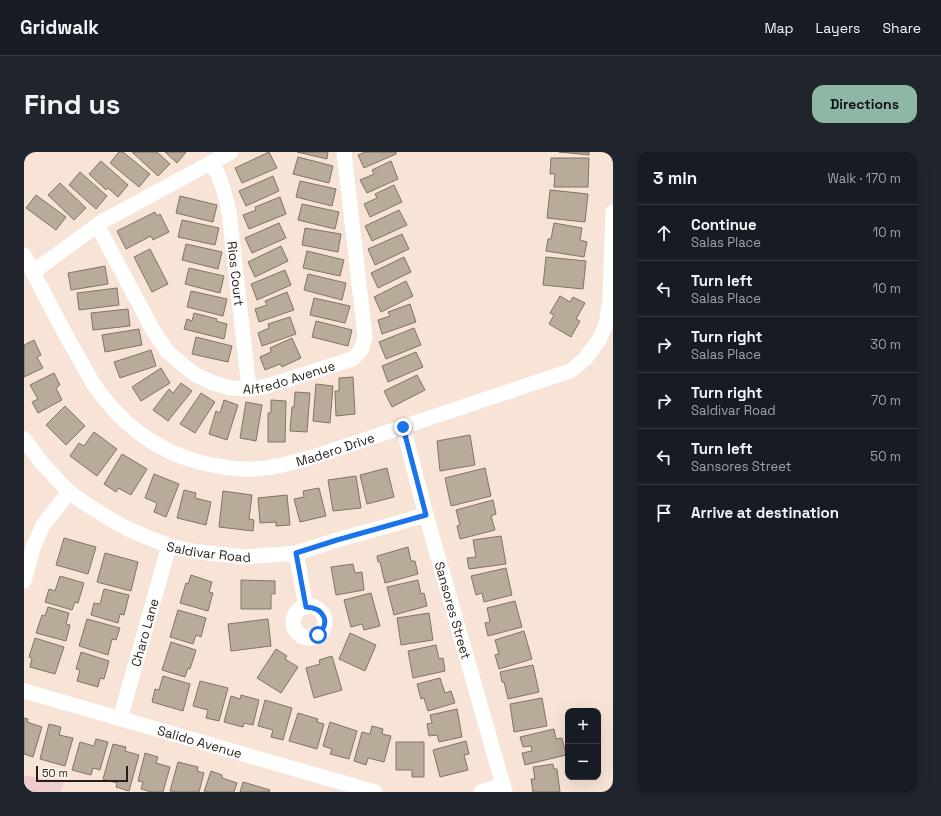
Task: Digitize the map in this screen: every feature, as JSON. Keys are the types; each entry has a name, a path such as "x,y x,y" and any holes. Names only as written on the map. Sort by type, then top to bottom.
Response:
{"street":[{"path":"30,272 97,225 232,152"},
{"name":"Alfredo Avenue","path":"97,225 153,330 167,351 184,366 202,378 213,383 231,388 254,389 274,384 352,359 359,354 363,347 365,336 344,152"},
{"name":"Rios Court","path":"212,163 219,175 230,212 249,388"},
{"name":"Madero Drive","path":"24,255 30,272 93,384 112,409 135,430 157,445 184,458 218,466 254,469 283,465 316,456 570,371 585,359 599,340 606,325 612,300 613,212"},
{"name":"Sansores Street","path":"403,427 426,515 504,789"},
{"name":"Saldivar Road","path":"24,439 41,462 69,492 110,519 130,530 169,546 191,551 245,556 296,553 426,515"},
{"path":"24,581 33,548 43,525 69,492"},
{"name":"Charo Lane","path":"120,719 169,546"},
{"path":"296,553 306,607"},
{"name":"Salido Avenue","path":"24,692 375,792"},
{"path":"481,792 504,789"}],"shaded area":[{"path":"24,775 64,783 60,792 24,792"}],"building":[{"path":"119,152 123,152 150,174 139,187 110,163"},
{"path":"132,152 157,152 170,164 158,176"},
{"path":"165,152 186,152 177,163"},
{"path":"269,152 277,168 242,183 235,168"},
{"path":"297,152 328,152 327,159"},
{"path":"365,152 396,152 396,154 364,168 358,155"},
{"path":"559,152 589,152 589,155"},
{"path":"298,157 333,166 329,183 293,174"},
{"path":"551,158 589,158 588,187 554,187 555,174 550,174"},
{"path":"101,161 128,185 118,197 108,188 106,190 89,174"},
{"path":"391,161 398,179 367,193 360,180 374,174 372,170"},
{"path":"80,172 107,196 96,209 69,185"},
{"path":"273,176 279,191 246,206 239,191"},
{"path":"300,181 336,189 332,206 296,197"},
{"path":"60,183 86,208 74,220 48,195"},
{"path":"394,185 402,202 370,217 364,204 377,198 375,194"},
{"path":"550,190 588,194 585,222 547,218"},
{"path":"36,195 66,217 56,230 26,208"},
{"path":"180,196 217,205 213,222 176,213"},
{"path":"280,197 286,214 249,229 243,215 256,210 255,207"},
{"path":"302,204 339,212 335,229 298,220"},
{"path":"399,210 407,225 372,241 365,226"},
{"path":"155,212 157,216 160,214 169,232 153,240 151,236 126,249 117,231"},
{"path":"182,220 219,228 215,245 178,237"},
{"path":"279,223 286,238 252,253 245,238"},
{"path":"554,223 582,228 580,240 587,242 584,257 546,251 548,239 551,239"},
{"path":"305,228 341,234 338,252 302,245"},
{"path":"402,234 409,249 375,265 368,249"},
{"path":"186,244 222,252 218,269 182,260"},
{"path":"281,246 288,261 255,277 248,262"},
{"path":"150,249 168,284 152,292 134,257"},
{"path":"307,251 344,260 340,276 303,268"},
{"path":"404,257 411,272 378,288 371,273"},
{"path":"546,257 586,261 583,289 543,285"},
{"path":"105,266 108,284 71,290 68,273"},
{"path":"189,268 224,276 220,293 185,284"},
{"path":"285,270 291,285 257,300 251,284"},
{"path":"308,274 346,283 342,300 304,290"},
{"path":"406,281 413,296 381,312 374,297"},
{"path":"117,288 119,305 79,310 77,293"},
{"path":"191,291 227,299 223,316 187,307"},
{"path":"287,292 294,310 259,322 255,309 267,305 265,301"},
{"path":"560,296 570,302 573,297 585,303 576,319 580,321 571,337 549,324 554,315 550,313"},
{"path":"314,298 350,306 345,323 310,315"},
{"path":"410,304 416,322 382,334 378,320 390,316 388,312"},
{"path":"128,309 130,326 93,330 91,313"},
{"path":"194,313 217,319 216,321 227,324 224,339 184,329 187,319 192,321"},
{"path":"290,317 296,334 262,346 258,333 269,328 268,324"},
{"path":"316,321 352,330 348,346 312,337"},
{"path":"414,328 421,345 386,359 379,342"},
{"path":"139,329 142,345 105,352 102,335"},
{"path":"196,337 232,346 228,362 192,354"},
{"path":"292,338 301,358 282,367 280,364 265,370 260,357 271,352 270,348"},
{"path":"34,340 41,355 37,357 43,368 24,377 24,345"},
{"path":"151,350 156,366 120,378 114,362"},
{"path":"416,352 423,367 388,382 382,366"},
{"path":"161,368 170,383 141,401 132,387"},
{"path":"54,373 60,385 56,388 62,400 38,413 32,402 38,399 30,385"},
{"path":"417,375 425,390 392,407 384,391"},
{"path":"353,377 355,414 336,416 335,391 339,391 339,378"},
{"path":"181,383 192,391 168,421 153,410 169,389 173,393"},
{"path":"316,384 333,386 330,423 313,421"},
{"path":"295,392 310,393 307,432 290,431"},
{"path":"201,393 215,402 195,433 180,424"},
{"path":"224,400 238,405 227,440 209,434 216,411 220,413"},
{"path":"271,400 286,401 285,442 268,442 268,413 271,413"},
{"path":"246,402 262,405 256,441 240,438"},
{"path":"65,406 85,426 66,445 46,425"},
{"path":"94,432 117,449 97,476 70,456 79,443 84,446"},
{"path":"470,435 475,465 440,471 437,441"},
{"path":"122,454 147,469 131,495 118,488 116,492 104,484"},
{"path":"387,468 394,497 367,504 360,475"},
{"path":"485,468 491,496 451,506 445,478"},
{"path":"154,474 179,484 166,517 154,512 157,503 145,498"},
{"path":"356,476 361,508 333,511 328,480"},
{"path":"319,488 326,516 300,522 294,499 304,497 303,491"},
{"path":"184,490 196,493 195,498 211,502 206,525 177,518"},
{"path":"223,491 252,495 249,519 254,520 253,531 219,527"},
{"path":"287,495 290,525 276,526 276,522 260,523 258,498"},
{"path":"493,500 496,514 491,516 495,530 460,539 457,526 460,525 456,510"},
{"path":"501,536 506,564 469,569 467,558 476,557 473,540"},
{"path":"64,538 96,547 88,574 56,565"},
{"path":"408,547 411,561 415,561 418,574 385,583 377,556"},
{"path":"105,553 138,562 131,591 97,582"},
{"path":"353,564 355,573 362,572 364,590 336,595 331,567"},
{"path":"506,568 512,595 484,602 482,593 476,595 471,576"},
{"path":"191,575 212,582 209,592 213,593 208,611 180,603 186,583 188,584"},
{"path":"60,576 84,583 78,603 75,602 72,610 45,602 49,589 55,591"},
{"path":"241,580 275,581 275,594 271,594 271,609 241,609"},
{"path":"418,580 421,594 424,593 427,606 394,615 387,587"},
{"path":"104,589 129,595 124,615 120,614 118,623 91,615 94,603 100,604"},
{"path":"371,593 380,626 364,630 362,624 351,627 344,600"},
{"path":"515,601 522,627 488,636 485,623 490,622 487,608"},
{"path":"48,607 69,613 66,624 70,625 66,641 36,633 42,615 45,616"},
{"path":"178,610 206,618 201,637 196,635 193,644 170,637"},
{"path":"429,613 433,640 401,645 397,618"},
{"path":"87,619 120,628 116,640 112,639 108,655 79,646"},
{"path":"268,619 271,646 231,651 228,624"},
{"path":"524,631 532,659 499,669 495,655 499,654 495,640"},
{"path":"350,633 376,645 365,671 339,659"},
{"path":"35,638 64,647 55,674 30,667 32,658 29,657"},
{"path":"171,642 196,650 190,669 188,668 185,677 162,670"},
{"path":"436,645 439,659 443,658 445,671 413,678 408,651"},
{"path":"276,649 287,656 285,659 298,667 281,693 257,678"},
{"path":"81,652 109,661 104,679 100,678 98,687 77,681 80,670 76,669"},
{"path":"332,656 342,690 314,698 306,668 320,664 319,660"},
{"path":"533,665 539,692 508,699 500,672"},
{"path":"163,676 190,684 183,711 152,702 155,689 159,690"},
{"path":"440,678 445,693 451,691 455,703 428,711 424,698 421,699 417,684"},
{"path":"200,681 228,688 219,721 206,718 208,710 193,706"},
{"path":"241,695 259,700 253,725 244,723 243,727 224,722 231,696 240,699"},
{"path":"542,698 547,726 514,732 510,704"},
{"path":"265,700 292,708 283,740 271,737 273,730 258,726"},
{"path":"457,709 462,737 439,742 437,735 429,736 427,724 432,723 430,715"},
{"path":"298,713 318,719 317,722 324,724 317,749 289,741"},
{"path":"24,718 28,719 27,722 42,727 33,757 24,754"},
{"path":"330,722 357,731 349,759 330,754 332,749 323,746"},
{"path":"49,724 61,727 59,735 73,738 65,766 40,759"},
{"path":"372,726 383,729 382,734 391,736 384,762 368,758 366,765 354,761 362,732 370,734"},
{"path":"554,729 556,739 562,738 565,755 525,765 522,753 532,751 531,746 523,747 520,737"},
{"path":"96,739 108,742 100,770 93,768 91,775 72,770 80,742 94,746"},
{"path":"466,741 469,754 464,755 468,770 440,777 433,750"},
{"path":"396,742 424,742 424,777 412,777 412,770 396,770"},
{"path":"113,744 126,747 125,751 139,755 129,791 116,787 117,783 103,779"},
{"path":"145,753 158,757 156,763 170,767 163,792 151,792 141,789 143,782 138,781"},
{"path":"178,762 198,767 197,771 204,773 199,792 170,791"},
{"path":"553,764 554,769 557,769 560,792 533,792 531,779 535,779 533,767"},
{"path":"211,771 222,775 222,778 237,783 234,792 204,792"},
{"path":"243,782 270,790 269,792 240,792"}],"route":[{"path":"318,635 323,630 325,623 324,616 314,607 306,607 296,553 426,515 403,427"}]}
